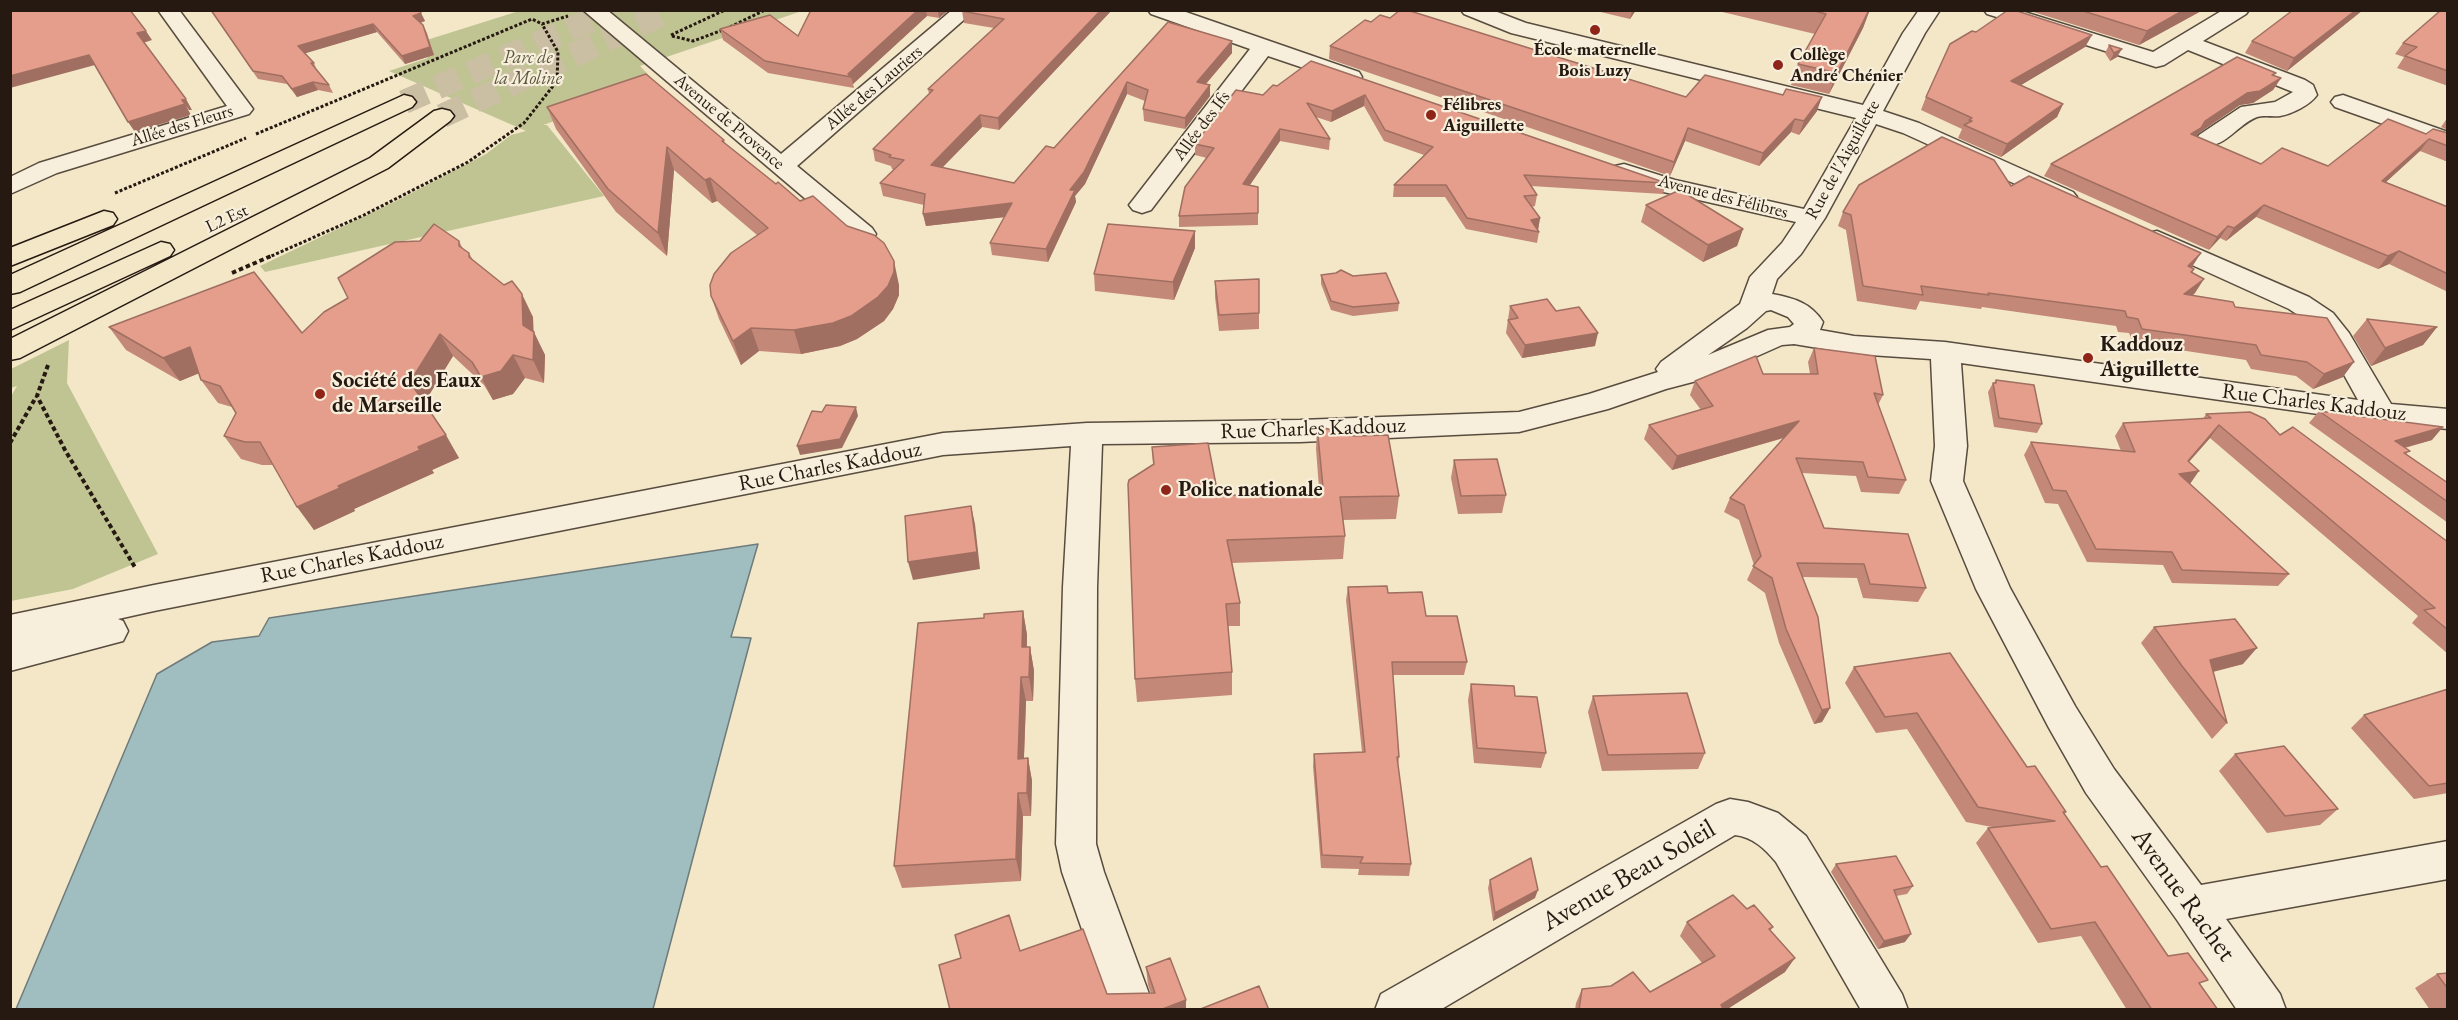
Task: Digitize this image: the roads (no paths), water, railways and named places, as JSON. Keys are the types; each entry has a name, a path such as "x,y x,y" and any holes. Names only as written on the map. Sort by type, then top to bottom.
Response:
{"highway":[{"name":"L2 Est","path":"10,258 334,123 404,102 10,286"},
{"name":"L2 Est","path":"10,321 442,116 380,163 10,351"}],"street":[{"name":"Allée des Fleurs","path":"10,187 27,177 78,158 241,109 168,10"},
{"name":"Allée des Lauriers","path":"782,166 965,10"},
{"path":"1158,10 1372,85"},
{"path":"1471,10 1519,28 1870,114 1911,128 2084,206"},
{"name":"Rue de l'Aiguillette","path":"1752,308 1764,277 1792,248 1812,218 1914,33 1930,10"},
{"path":"1994,10 2156,60 2239,10"},
{"name":"Avenue de Provence","path":"583,13 782,166 863,234"},
{"path":"2186,42 2305,90 2305,95 2280,109 2249,112 2208,140"},
{"name":"Allée des Ifs","path":"1142,205 1263,47"},
{"path":"2343,102 2448,140"},
{"name":"Avenue des Félibres","path":"1603,163 1668,186 1812,218"},
{"path":"2138,230 2299,303 2323,319 2335,333 2381,413"},
{"name":"Rue de l'Aiguillette","path":"1791,323 1785,282 1792,248"},
{"path":"1752,308 1750,320 1756,327 1791,323"},
{"name":"Rue Charles Kaddouz","path":"1656,382 1680,361 1752,308"},
{"name":"Rue Charles Kaddouz","path":"10,629 154,598 943,444 1087,434 1300,431 1519,422 1597,402 1656,382 1698,371 1791,323 1854,345 1938,350 2263,398 2448,419"},
{"name":"Avenue Rachet","path":"1938,350 1950,446 1947,481 1993,589 2062,717 2100,781 2192,906 2264,1010"},
{"path":"2263,398 2297,432"},
{"path":"1087,434 1080,587 1076,844 1083,872 1133,1010"},
{"path":"10,657 110,631"},
{"name":"Avenue Beau Soleil","path":"1397,1010 1730,817 1744,818 1761,824 1777,833 1791,849 1886,1010"},
{"path":"2192,906 2448,860"}],"water":[{"path":"758,544 731,637 751,638 653,1009 16,1009 157,674 212,642 259,636 269,618"}],"tunnel":[{"path":"404,102 614,10"},
{"path":"442,116 671,10"}],"place":[{"name":"École maternelle Bois Luzy","path":"1595,30"},
{"name":"Collège André Chénier","path":"1778,65"},
{"name":"Félibres Aiguillette","path":"1431,115"},
{"name":"Kaddouz Aiguillette","path":"2088,358"},
{"name":"Société des Eaux de Marseille","path":"320,394"},
{"name":"Police nationale","path":"1166,490"}],"park label":[{"name":"Parc de la Moline","path":"528,68"}]}
